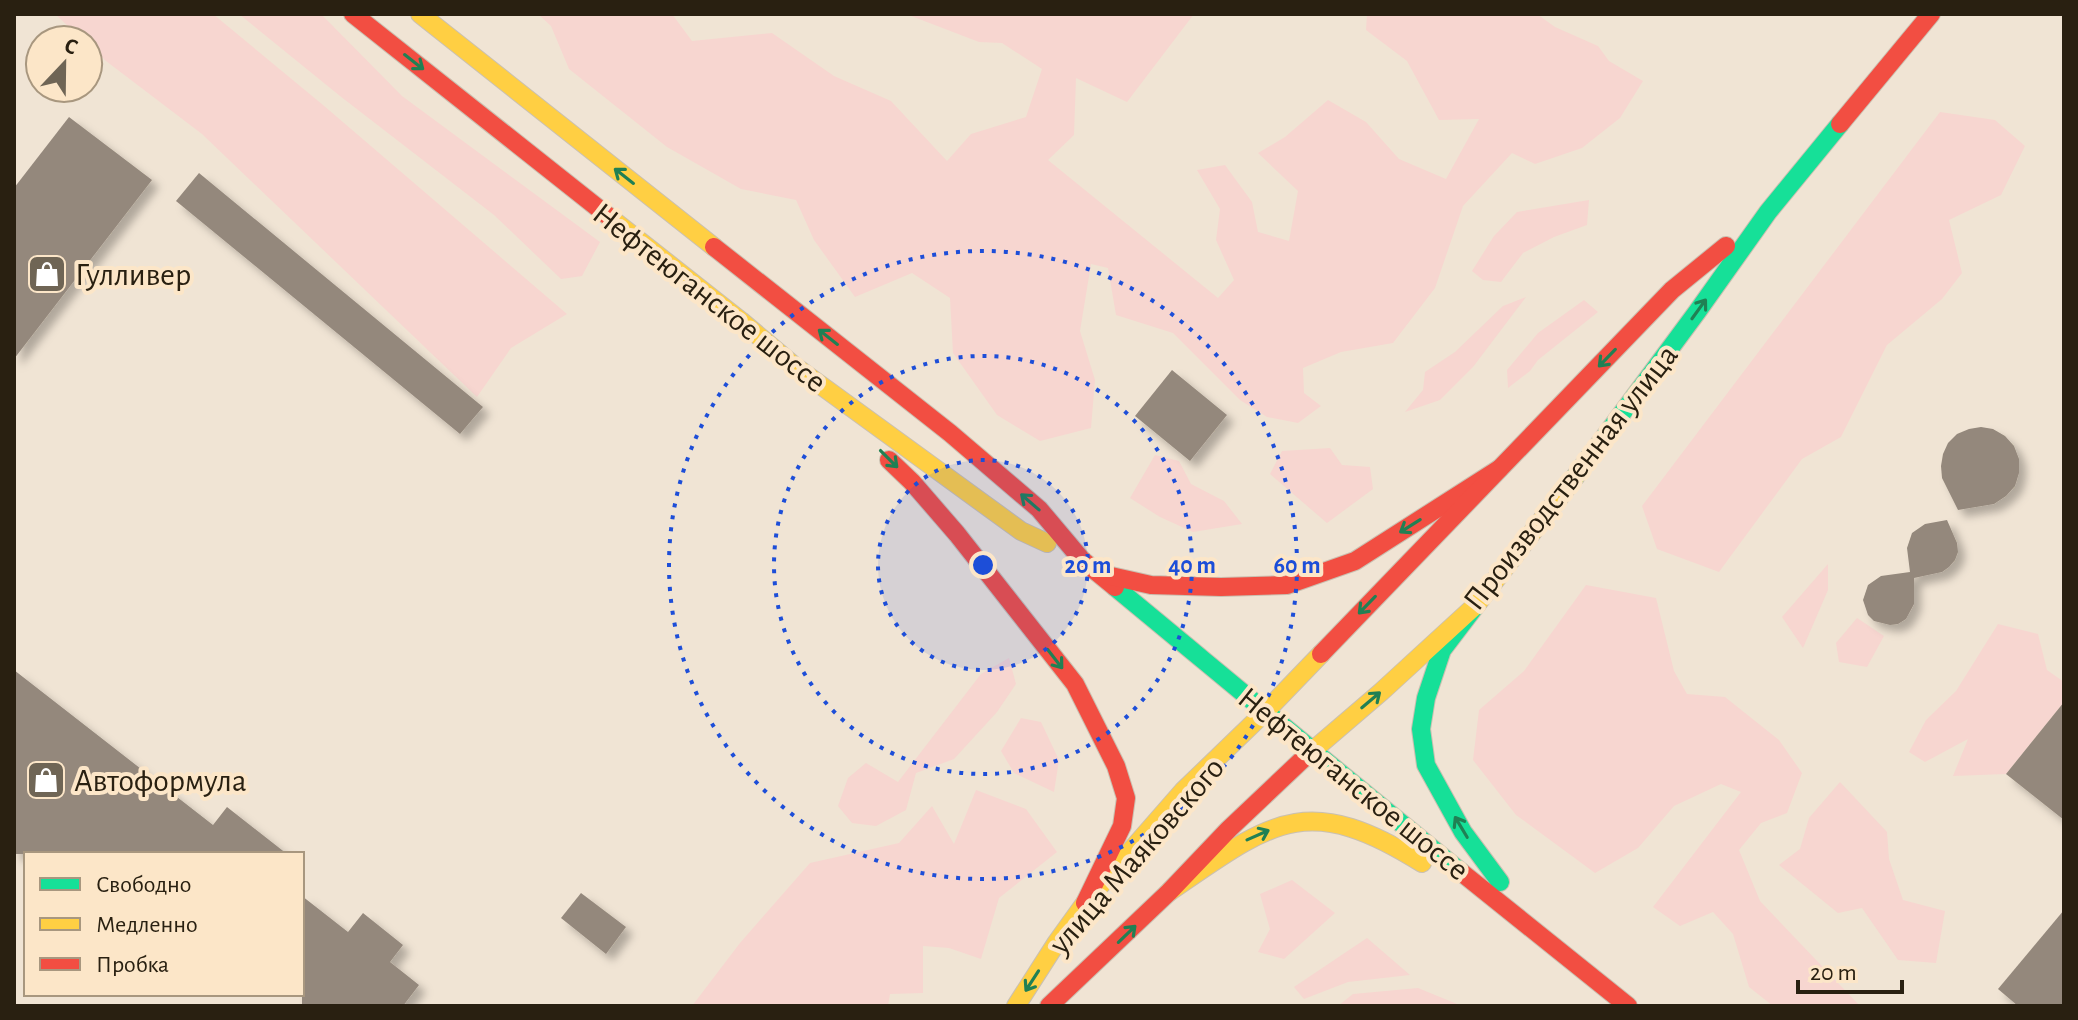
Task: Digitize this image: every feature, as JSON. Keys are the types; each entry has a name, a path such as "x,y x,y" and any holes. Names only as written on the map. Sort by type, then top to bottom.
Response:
{"main road":[{"name":"Нефтеюганское шоссе","path":"353,14 793,365 1021,531 1082,560"},
{"name":"Нефтеюганское шоссе","path":"420,14 950,433 1039,509 1082,560 1311,751 1628,1006"},
{"name":"Производственная улица","path":"1311,751 1477,604 1549,512 1768,212 1931,14"},
{"name":"Производственная улица","path":"1266,711 1672,290 1768,212"},
{"path":"793,365 912,482 1075,684 1116,766 1126,798 1122,826 1085,903"},
{"path":"1099,574 1151,585 1287,585 1355,561 1499,469"},
{"path":"1477,604 1442,650 1426,698 1421,729 1426,765 1463,832 1540,936"},
{"name":"улица Маяковского","path":"1016,1006 1085,903 1183,791 1266,711"},
{"name":"улица Маяковского","path":"1049,1006 1311,751"},
{"path":"1169,892 1257,835 1298,821 1328,821 1398,847 1540,936"}],"shaded area":[{"path":"55,14 213,14 567,314 511,348 477,397 202,134 104,59 104,24 66,24"},
{"path":"239,14 321,14 402,96 600,242 582,276 561,279 494,215"},
{"path":"538,14 672,14 692,41 772,33 834,76 891,101 947,161 971,134 1026,117 1042,69 1002,43 979,42 906,14 1194,14 1127,102 1076,78 1074,135 1048,160 1218,298 1234,280 1216,240 1220,209 1197,170 1225,165 1252,202 1258,232 1289,241 1298,191 1258,153 1285,137 1328,100 1366,122 1399,159 1446,179 1479,119 1439,120 1407,61 1366,30 1367,14 1537,14 1555,27 1598,46 1609,61 1643,81 1620,118 1582,148 1535,164 1512,153 1463,206 1435,288 1393,343 1341,352 1303,368 1304,393 1321,406 1298,423 1267,417 1240,400 1173,333 1116,315 1108,268 1091,264 1080,331 1095,380 1091,428 1040,441 997,415 953,353 950,298 912,273 855,297 814,240 796,200 741,189 667,147 569,69 551,26"},
{"path":"1940,112 1995,120 2025,146 2001,195 1949,220 1962,273 1942,299 1887,345 1841,437 1802,459 1719,572 1657,549 1642,506"},
{"path":"1589,200 1587,225 1523,253 1501,282 1483,280 1472,271 1494,236 1517,212"},
{"path":"1526,297 1473,367 1440,400 1405,412 1423,390 1425,372 1455,352 1503,306"},
{"path":"1584,300 1598,312 1508,388 1507,370 1538,333"},
{"path":"1330,448 1342,465 1370,467 1373,489 1327,523 1270,474 1282,451"},
{"path":"1155,455 1179,461 1191,484 1224,501 1242,524 1193,532 1160,517 1130,498"},
{"path":"1828,564 1828,590 1803,648 1782,617"},
{"path":"1586,585 1656,598 1674,671 1687,694 1725,697 1779,740 1802,773 1787,813 1761,823 1739,850 1760,901 1860,1006 1773,1006 1749,987 1733,934 1713,912 1680,926 1653,907 1741,792 1721,784 1674,806 1638,848 1595,873 1516,815 1473,760 1479,710 1524,671"},
{"path":"1857,618 1884,636 1867,667 1839,662 1836,643"},
{"path":"1998,624 2038,634 2047,670 2064,682 2064,702 2006,774 1953,776 1968,739 1925,762 1909,752 1926,720 1956,691"},
{"path":"1009,658 1016,684 997,712 954,759 916,773 906,810 876,826 852,823 838,806 848,778 866,763 898,782 981,674"},
{"path":"1021,718 1041,722 1059,760 1054,792 1014,773 1001,751"},
{"path":"1840,782 1887,832 1889,859 1903,900 1945,911 1936,963 1898,960 1862,908 1838,913 1779,865 1800,849 1809,818"},
{"path":"976,790 1026,809 1057,852 999,898 981,959 949,948 923,946 923,993 890,994 888,1006 692,1006 740,943 810,863 899,843 932,806 954,844"},
{"path":"1292,880 1335,913 1284,959 1258,952 1270,929 1260,894"},
{"path":"1367,938 1410,975 1348,982 1304,999 1294,987"},
{"path":"1418,988 1462,1006 1338,1006 1353,994"}],"building":[{"name":"Гулливер","path":"69,117 152,180 14,359 14,188"},
{"path":"199,173 483,407 460,434 176,201"},
{"path":"1172,370 1227,415 1190,461 1135,416"},
{"path":"1981,427 1993,429 2014,446 2019,459 2019,473 2015,486 1994,504 1958,510 1942,478 1943,454 1957,434"},
{"path":"1947,520 1957,543 1955,560 1942,572 1914,578 1914,604 1906,619 1890,625 1874,621 1868,615 1863,600 1868,585 1881,576 1910,572 1907,548 1912,533 1925,524"},
{"path":"14,670 213,825 227,807 284,852 24,852 14,854"},
{"path":"2064,702 2064,820 2006,774"},
{"path":"581,893 626,927 606,954 561,918"},
{"path":"304,898 348,932 363,913 403,945 390,962 419,985 403,1006 302,1006"},
{"path":"2064,910 2064,1006 2018,1006 1998,989"}],"traffic: fast":[{"path":"1575,477 1768,212 1840,124"},
{"path":"1115,587 1461,872"},
{"path":"1477,604 1442,650 1426,698 1421,729 1426,765 1463,832 1500,882"}],"traffic: slow":[{"path":"420,14 714,247"},
{"path":"608,216 793,365 1021,531 1047,543"},
{"path":"1304,758 1477,604 1575,477"},
{"path":"1016,1006 1085,903 1183,791 1321,654"},
{"path":"1169,892 1235,848 1263,833 1290,824 1318,822 1348,827 1382,840 1422,863"}],"traffic: jam":[{"path":"353,14 608,216"},
{"path":"1840,124 1931,14"},
{"path":"1321,654 1672,290 1726,246"},
{"path":"714,247 950,433 1039,509 1082,560 1115,587"},
{"path":"889,460 957,534 1075,684 1116,766 1126,798 1122,826 1085,903"},
{"path":"1102,574 1151,585 1287,585 1355,561 1499,469"},
{"path":"1049,1006 1304,758"},
{"path":"1461,872 1628,1006"}],"place":[{"name":"Гулливер","path":"47,274"},
{"name":"Автоформула","path":"46,780"}]}
